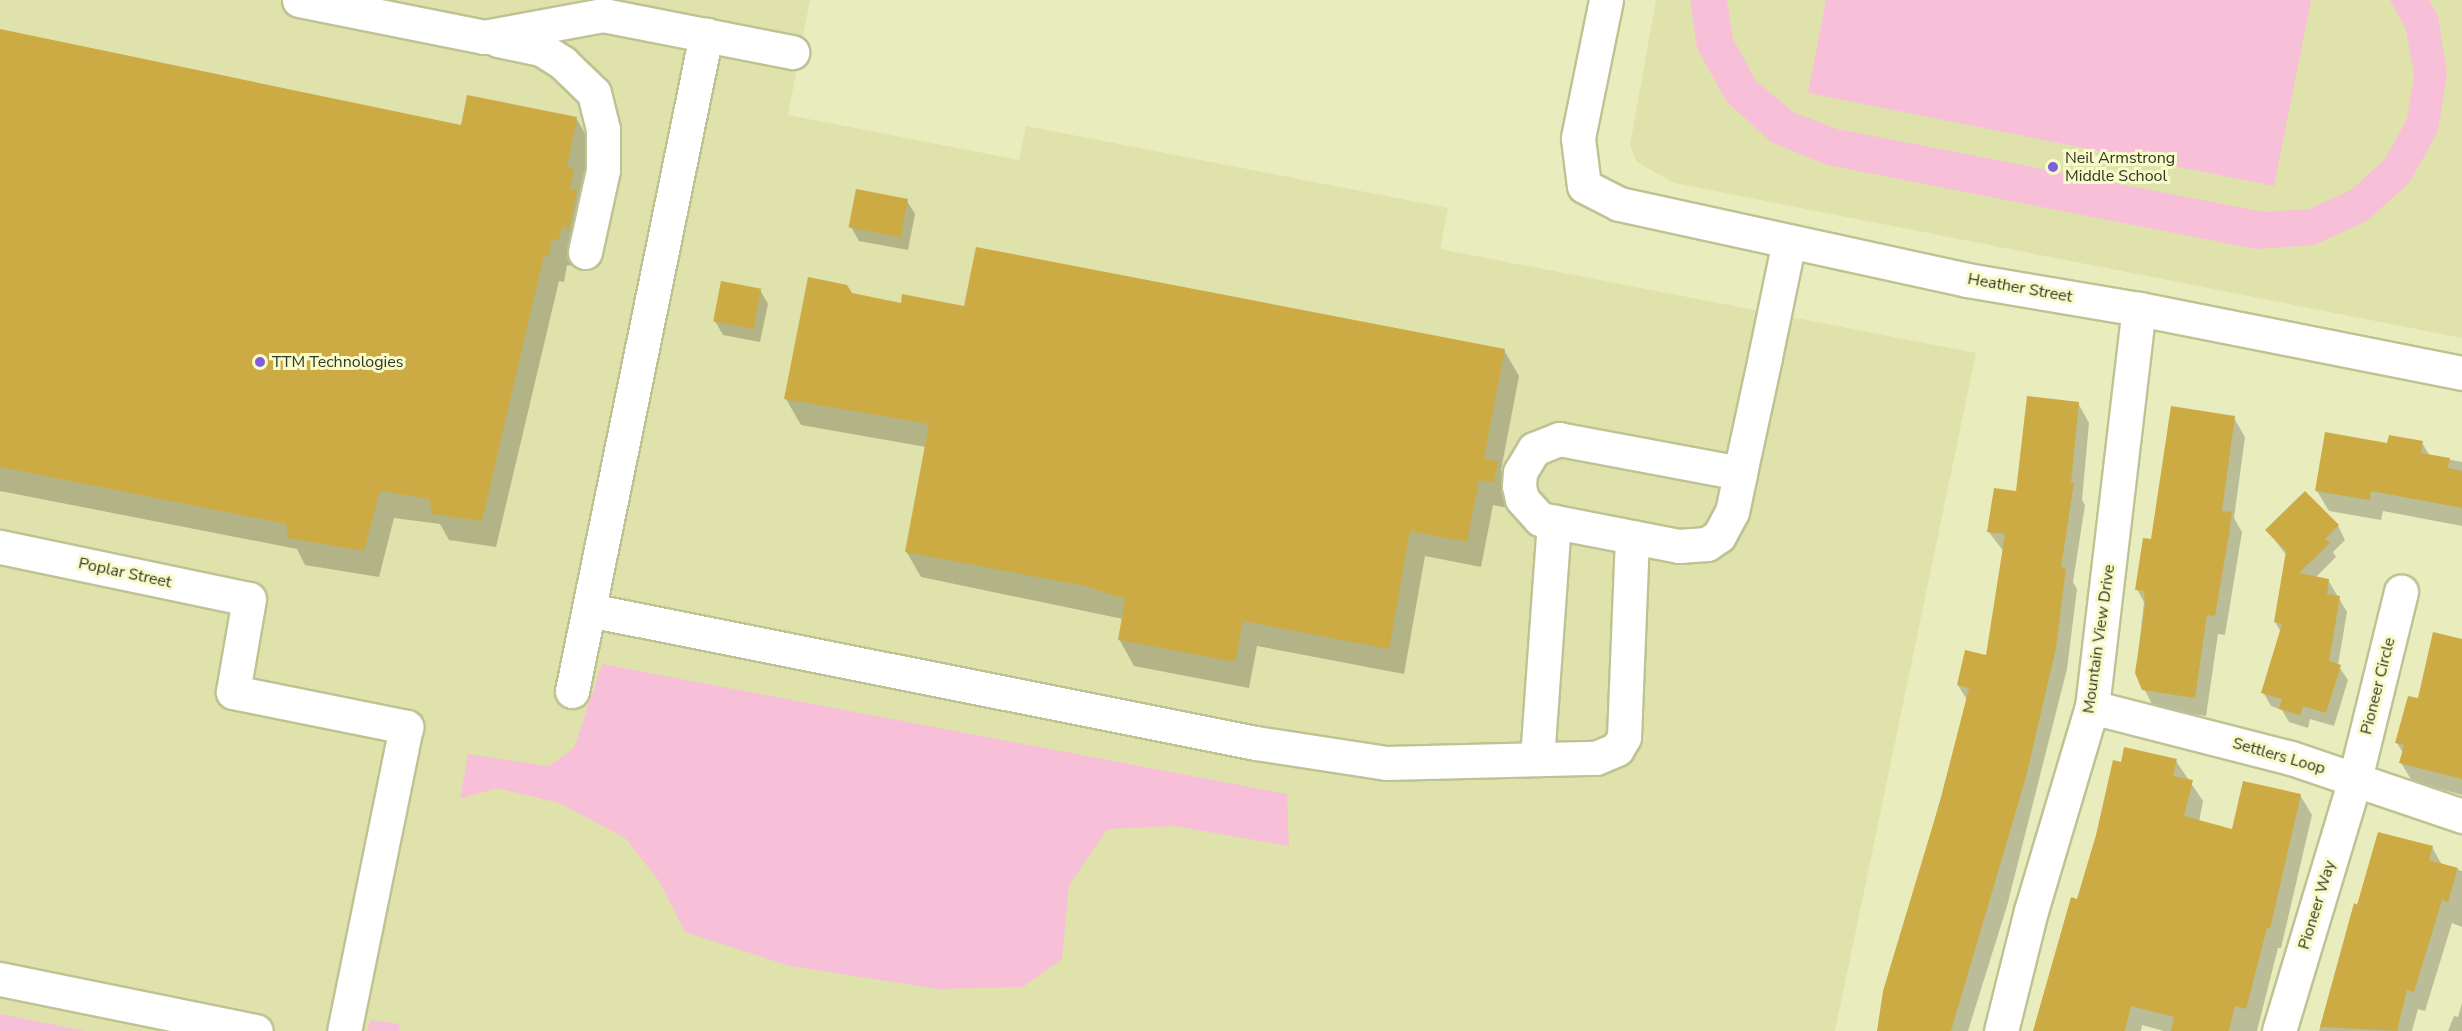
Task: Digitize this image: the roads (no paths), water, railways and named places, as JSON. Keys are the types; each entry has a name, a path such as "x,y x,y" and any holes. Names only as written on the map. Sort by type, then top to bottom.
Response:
{"street":[{"path":"299,0 541,50 563,63 594,93 603,129 603,170 585,252"},
{"name":"Heather Street","path":"1606,0 1578,138 1584,186 1619,204 1967,280 2139,309 2462,373"},
{"path":"484,37 603,15 792,52"},
{"path":"572,691 706,35"},
{"path":"1740,473 1572,441 1545,442 1525,460 1519,486 1529,510 1540,519 1679,546 1707,544 1727,525 1740,473 1789,241"},
{"name":"Mountain View Drive","path":"2001,1031 2031,911 2092,707 2139,309"},
{"path":"1537,759 1554,522"},
{"path":"589,610 1256,743 1386,763 1596,758 1617,749 1624,737 1632,537"},
{"name":"Poplar Street","path":"0,547 249,599 233,692 406,727 344,1031"},
{"name":"Pioneer Circle","path":"2355,779 2401,592"},
{"name":"Settlers Loop","path":"2092,707 2291,758 2462,816"},
{"name":"Pioneer Way","path":"2279,1031 2355,779"},
{"path":"0,979 256,1031"}],"place":[{"name":"Neil Armstrong Middle School","path":"2053,167"},
{"name":"TTM Technologies","path":"260,362"}]}
